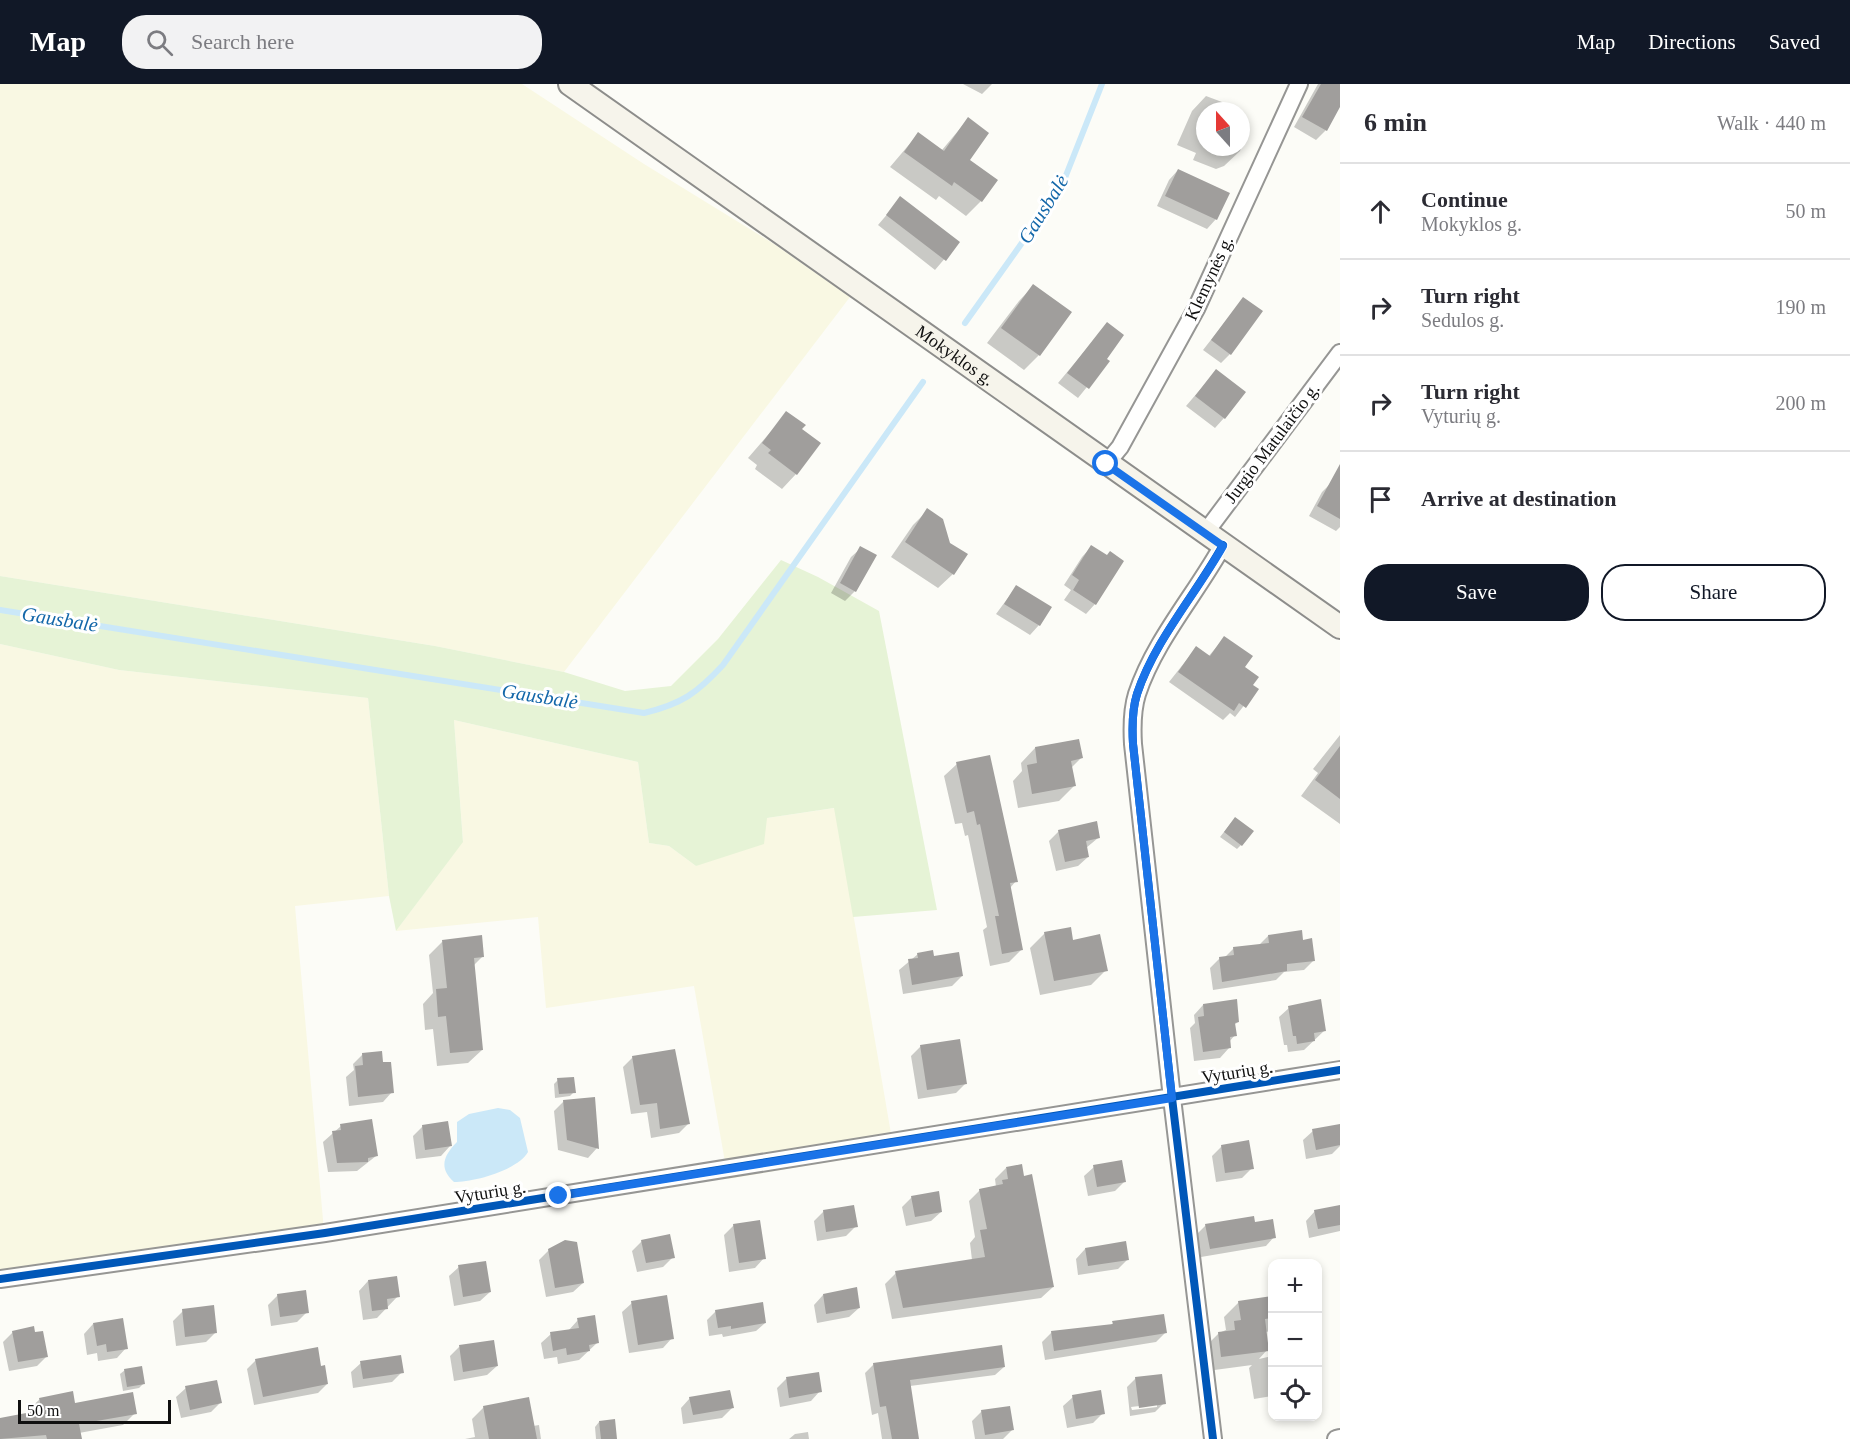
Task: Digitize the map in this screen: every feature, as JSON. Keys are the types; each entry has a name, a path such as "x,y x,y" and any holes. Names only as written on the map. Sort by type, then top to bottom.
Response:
{"main road":[{"name":"Mokyklos g.","path":"570,84 1340,627"}],"street":[{"name":"Klemynės g.","path":"1106,464 1120,447 1196,309 1299,84"},
{"name":"Jurgio Matulaičio g.","path":"1213,1439 1172,1098 1133,744 1132,717 1137,694 1150,663 1214,539 1340,353"},
{"name":"Vyturių g.","path":"0,1280 325,1233 1340,1070"}],"green space":[{"path":"0,84 522,84 644,164 774,244 850,297 564,672 435,646 0,576"},
{"path":"781,560 818,577 879,611 937,910 853,917 834,808 767,818 764,844 696,866 669,846 649,843 638,762 454,720 463,842 396,931 389,896 368,698 119,670 0,644 0,576 435,646 564,672 625,691 671,686 718,639"},
{"path":"0,644 119,670 368,698 389,896 295,906 325,1242 0,1289"},
{"path":"454,720 638,762 649,843 669,846 696,866 767,818 835,808 894,1151 728,1179 694,986 546,1008 538,917 396,931 463,841"}],"water":[{"path":"498,1108 510,1110 520,1118 528,1152 515,1164 495,1174 454,1182 444,1167 446,1157 457,1142 457,1122 469,1114"}],"building":[{"path":"1321,84 1340,84 1340,107 1327,131 1302,117"},
{"path":"968,117 989,133 970,160 998,180 982,202 954,182 952,186 904,152 918,132 944,151"},
{"path":"1178,169 1230,193 1217,220 1165,196"},
{"path":"900,196 960,242 946,261 886,215"},
{"path":"1033,284 1072,312 1040,356 1001,328"},
{"path":"1243,297 1263,311 1231,355 1211,340"},
{"path":"1107,322 1124,335 1107,359 1110,361 1089,389 1067,373"},
{"path":"1216,369 1246,392 1225,419 1195,396"},
{"path":"786,411 806,425 802,429 821,443 797,475 768,453 771,450 762,443"},
{"path":"1340,464 1340,519 1317,506"},
{"path":"927,508 943,519 950,543 968,554 954,575 905,542"},
{"path":"1091,545 1107,555 1110,551 1124,561 1096,605 1073,590 1079,580 1072,575"},
{"path":"860,546 877,555 856,592 840,583"},
{"path":"1016,585 1052,607 1040,626 1004,604"},
{"path":"1224,636 1253,656 1245,667 1259,677 1253,685 1259,689 1246,708 1239,703 1234,711 1178,672 1196,646 1210,656"},
{"path":"1079,739 1083,758 1071,761 1076,786 1032,794 1027,765 1037,763 1035,747"},
{"path":"1340,746 1340,799 1315,780"},
{"path":"990,755 1018,882 1010,883 1023,950 1002,954 995,916 999,916 980,824 977,825 974,811 967,813 956,762"},
{"path":"1235,817 1254,831 1242,846 1224,832"},
{"path":"1097,821 1100,838 1086,841 1089,857 1065,862 1058,830"},
{"path":"1071,927 1073,940 1100,934 1108,971 1054,981 1044,932"},
{"path":"1302,930 1303,940 1312,938 1315,961 1287,964 1287,971 1222,982 1219,957 1234,955 1233,947 1269,943 1268,935"},
{"path":"482,935 484,957 474,958 483,1050 450,1053 446,1016 438,1017 436,989 447,988 442,940"},
{"path":"933,950 934,956 959,952 963,976 912,985 908,959 918,958 917,953"},
{"path":"1237,999 1239,1022 1235,1023 1237,1036 1230,1037 1231,1048 1203,1052 1198,1017 1204,1016 1203,1004"},
{"path":"1321,999 1326,1031 1314,1033 1315,1041 1297,1044 1296,1036 1293,1036 1288,1006"},
{"path":"960,1039 967,1084 927,1090 920,1045"},
{"path":"675,1049 690,1124 660,1129 657,1103 640,1105 632,1056"},
{"path":"382,1051 383,1062 391,1062 394,1093 358,1097 355,1066 363,1065 362,1053"},
{"path":"574,1077 576,1093 559,1094 557,1078"},
{"path":"595,1097 599,1149 567,1140 563,1100"},
{"path":"372,1119 378,1156 368,1158 368,1162 337,1163 332,1131 341,1130 340,1124"},
{"path":"448,1121 452,1146 425,1150 422,1125"},
{"path":"1340,1124 1340,1145 1316,1150 1312,1129"},
{"path":"1249,1140 1254,1169 1225,1173 1221,1145"},
{"path":"1122,1160 1126,1182 1097,1187 1093,1165"},
{"path":"1022,1164 1024,1176 1032,1174 1054,1287 903,1308 895,1271 985,1257 980,1230 987,1229 979,1189 1003,1184 1002,1180 1008,1179 1006,1167"},
{"path":"939,1191 942,1212 915,1217 911,1196"},
{"path":"854,1205 858,1227 826,1232 823,1210"},
{"path":"1340,1205 1340,1225 1318,1229 1314,1210"},
{"path":"1254,1216 1255,1222 1273,1219 1276,1238 1210,1249 1205,1224"},
{"path":"760,1220 766,1259 739,1263 733,1224"},
{"path":"670,1234 675,1258 646,1263 641,1240"},
{"path":"565,1240 577,1242 584,1283 555,1288 548,1249"},
{"path":"1126,1241 1129,1260 1088,1266 1085,1248"},
{"path":"486,1261 491,1292 463,1297 458,1265"},
{"path":"397,1276 400,1297 387,1299 388,1309 372,1311 368,1280"},
{"path":"857,1287 860,1308 826,1314 823,1294"},
{"path":"306,1290 309,1313 280,1317 277,1294"},
{"path":"667,1295 674,1339 638,1345 631,1301"},
{"path":"1268,1297 1268,1319 1265,1319 1268,1351 1221,1357 1218,1332 1235,1330 1234,1321 1241,1320 1238,1301"},
{"path":"763,1302 766,1323 731,1329 731,1326 718,1328 715,1310"},
{"path":"214,1305 217,1333 185,1337 182,1309"},
{"path":"1164,1314 1167,1333 1054,1351 1051,1331 1113,1324 1112,1321"},
{"path":"595,1315 599,1343 589,1345 590,1351 567,1355 566,1348 553,1351 550,1332 579,1328 577,1318"},
{"path":"123,1318 128,1349 107,1352 106,1344 97,1346 93,1323"},
{"path":"34,1326 35,1332 43,1331 48,1357 18,1362 12,1331"},
{"path":"494,1340 498,1366 463,1372 459,1345"},
{"path":"1002,1345 1005,1367 910,1380 919,1439 892,1439 886,1406 880,1407 873,1363"},
{"path":"318,1347 321,1366 325,1365 328,1384 263,1397 255,1359"},
{"path":"401,1355 404,1373 363,1379 360,1361"},
{"path":"142,1366 145,1384 127,1387 124,1369"},
{"path":"819,1372 822,1392 789,1398 786,1377"},
{"path":"1162,1374 1166,1404 1139,1408 1135,1377"},
{"path":"217,1380 222,1403 190,1410 185,1386"},
{"path":"730,1390 734,1408 693,1415 689,1397"},
{"path":"1101,1390 1105,1414 1076,1419 1072,1395"},
{"path":"73,1391 75,1403 133,1392 137,1414 79,1424 82,1439 47,1439 46,1435 0,1439 0,1418 42,1410 39,1398"},
{"path":"529,1397 537,1439 489,1439 483,1406"},
{"path":"1010,1406 1014,1430 985,1435 981,1410"},
{"path":"615,1419 617,1439 601,1439 599,1421"}],"waterway":[{"name":"Gausbalė","path":"965,323 1061,188 1102,84"},
{"name":"Gausbalė","path":"0,610 644,713 669,706 688,696 723,665 923,382"}],"cycle path":[{"path":"1213,1439 1172,1098 1133,744 1133,725 1137,694 1154,655 1223,545"},
{"path":"0,1279 325,1233 1340,1070"}],"route":[{"path":"559,1196 1172,1098 1133,744 1132,717 1137,694 1150,663 1223,546 1106,464"}]}
